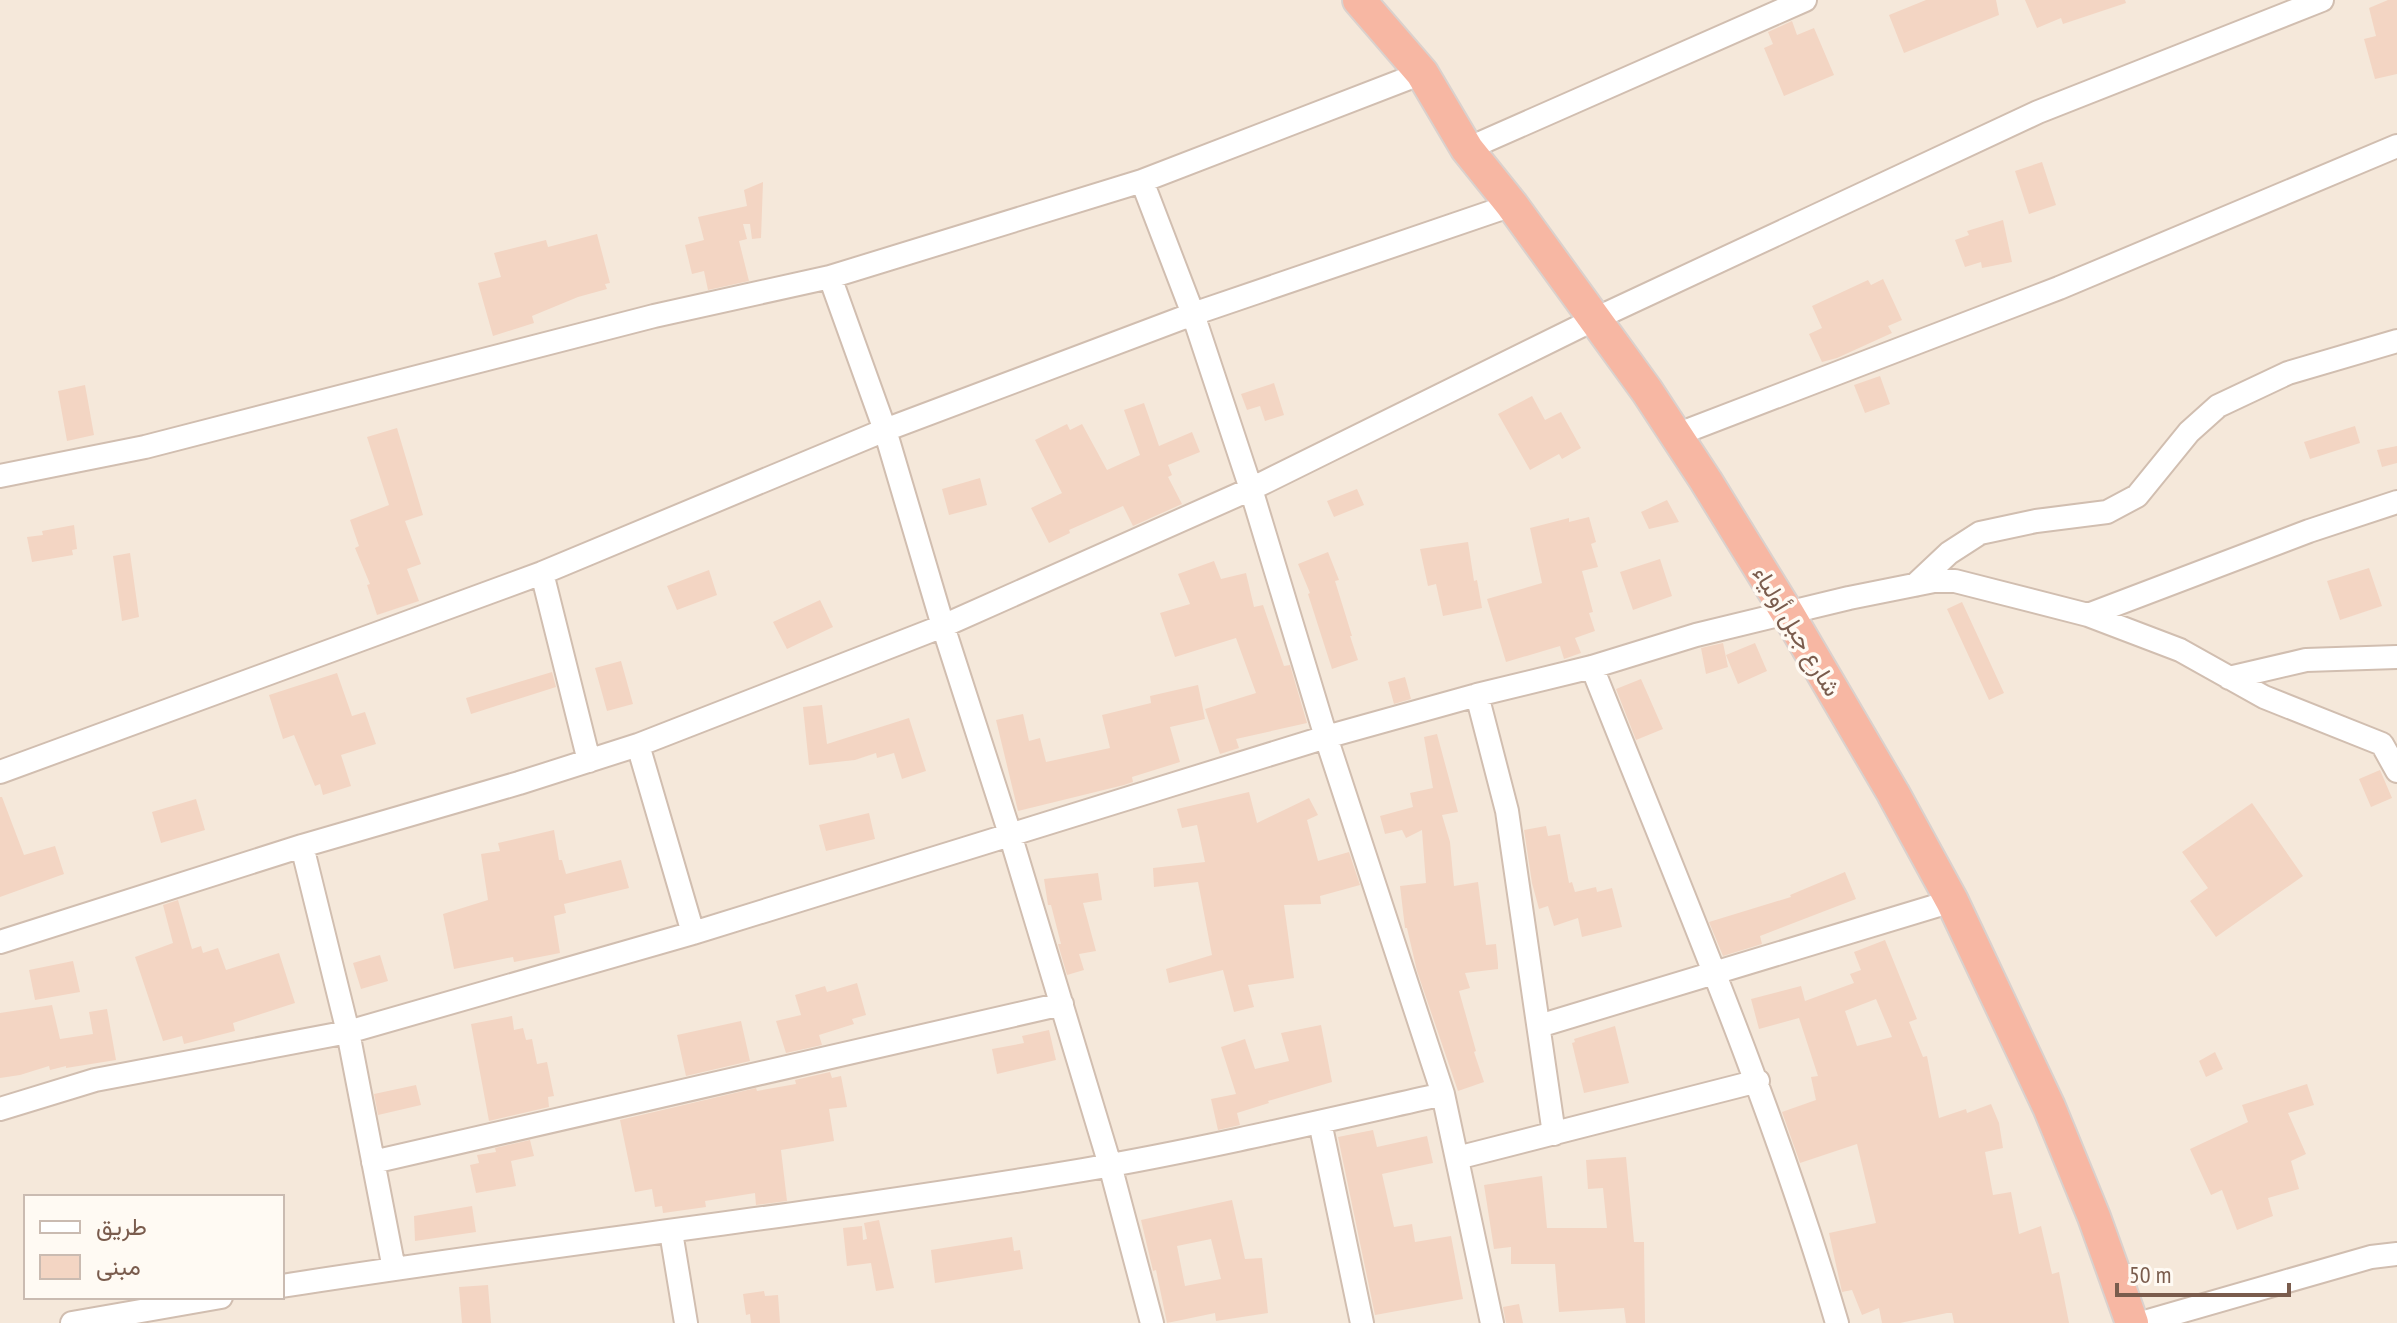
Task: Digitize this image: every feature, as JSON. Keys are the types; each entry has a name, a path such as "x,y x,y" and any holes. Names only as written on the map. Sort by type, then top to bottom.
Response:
{"highway":[{"name":"شارع جبل أولياء","path":"1359,0 1422,73 1467,149 1512,205 1676,435 1788,614 1893,793 1952,901 2049,1107 2094,1217 2132,1323"}],"street":[{"path":"1467,149 1805,0"},
{"path":"0,942 302,846 638,745 943,626 1251,489 1595,319 2038,112 2322,0"},
{"path":"0,476 145,447 654,316 830,277 1142,181 1422,73"},
{"path":"1676,435 2059,288 2397,146"},
{"path":"1142,181 1193,314 1251,489 1326,737 1443,1094 1492,1323"},
{"path":"0,772 542,573 885,430 1193,314 1512,205"},
{"path":"830,277 885,430 943,626 1010,834 1110,1165 1152,1323"},
{"path":"1914,586 1949,553 1980,533 2036,521 2107,512 2137,496 2189,432 2218,406 2288,373 2397,341"},
{"path":"2088,615 2309,531 2397,502"},
{"path":"542,573 589,761"},
{"path":"0,1109 95,1080 348,1032 693,933 1326,737 1592,667 1696,635 1934,581 1955,581 2088,615 2180,650 2264,697 2389,747 2397,771"},
{"path":"2229,678 2306,660 2397,657"},
{"path":"1592,667 1758,1081 1837,1323"},
{"path":"1477,695 1507,811 1554,1134"},
{"path":"638,745 693,933"},
{"path":"302,846 348,1032 394,1269"},
{"path":"1539,1026 1952,901"},
{"path":"373,1162 1062,1004"},
{"path":"1457,1158 1758,1081"},
{"path":"284,1286 671,1232 1110,1165 1443,1094"},
{"path":"1320,1122 1362,1323"},
{"path":"671,1232 686,1323"},
{"path":"2141,1323 2371,1257 2397,1254"},
{"path":"72,1323 210,1299"}],"shaded area":[{"path":"0,0 2397,0 2397,1323 0,1323"}],"building":[{"path":"1926,0 1996,0 1999,15 1904,53 1889,15"},
{"path":"2025,0 2125,0 2126,3 2063,24 2061,18 2037,28"},
{"path":"2388,0 2397,0 2397,74 2375,79 2364,39 2376,36 2369,8"},
{"path":"1792,21 1797,35 1814,28 1834,75 1784,96 1764,48 1773,44 1768,32"},
{"path":"2042,162 2056,205 2029,214 2015,171"},
{"path":"763,182 761,238 752,239 750,224 743,224 747,239 739,241 749,281 708,290 704,271 692,274 685,245 704,240 698,217 747,206 744,190"},
{"path":"2003,220 2012,262 1982,268 1981,262 1965,267 1955,240 1969,235 1967,231"},
{"path":"597,234 610,283 605,284 607,289 578,297 532,316 534,323 493,336 478,283 501,277 494,253 546,240 548,247"},
{"path":"1883,279 1902,320 1888,326 1892,333 1822,362 1809,334 1822,328 1812,306 1868,280 1871,285"},
{"path":"1880,376 1890,404 1865,413 1854,385"},
{"path":"1274,383 1284,415 1265,421 1260,406 1247,410 1241,394"},
{"path":"85,385 94,435 67,441 58,391"},
{"path":"1532,396 1545,420 1561,412 1581,448 1562,459 1559,454 1530,470 1498,414"},
{"path":"1144,403 1159,446 1192,432 1200,452 1168,465 1172,475 1168,477 1182,504 1133,526 1123,506 1069,530 1070,533 1049,543 1031,508 1062,493 1035,440 1067,424 1070,430 1082,424 1107,470 1140,455 1124,410"},
{"path":"2355,426 2360,443 2310,459 2304,442"},
{"path":"397,428 423,515 405,521 421,564 407,569 419,601 377,615 367,585 370,584 355,548 359,546 350,520 389,505 367,437"},
{"path":"2397,446 2397,463 2382,467 2377,450"},
{"path":"980,478 987,505 949,515 942,489"},
{"path":"1357,489 1364,505 1334,517 1327,501"},
{"path":"1667,500 1679,522 1649,529 1641,512"},
{"path":"1589,517 1596,542 1591,544 1598,567 1582,571 1595,631 1575,638 1581,653 1564,659 1560,646 1506,662 1487,599 1542,583 1530,528 1569,518 1569,522"},
{"path":"74,525 77,549 72,550 73,555 32,562 27,537"},
{"path":"1468,542 1482,608 1443,616 1436,584 1428,586 1420,549"},
{"path":"1328,552 1339,580 1335,581 1358,660 1332,669 1310,593 1298,564"},
{"path":"130,553 139,617 122,621 113,556"},
{"path":"1660,559 1672,596 1633,610 1620,572"},
{"path":"1214,561 1221,579 1246,573 1254,607 1263,605 1284,666 1290,665 1307,723 1236,739 1239,748 1220,754 1205,709 1256,693 1236,638 1175,657 1160,613 1190,604 1178,574"},
{"path":"2369,568 2382,606 2340,620 2327,581"},
{"path":"709,570 717,595 677,610 667,586"},
{"path":"820,600 833,627 787,649 773,622"},
{"path":"1962,602 2004,693 1989,700 1947,609"},
{"path":"1723,643 1728,667 1706,674 1701,648"},
{"path":"1755,643 1767,671 1738,684 1726,655"},
{"path":"621,661 633,704 607,711 595,668"},
{"path":"552,672 556,687 471,714 466,698"},
{"path":"337,673 352,716 365,712 376,744 341,755 351,786 323,795 320,784 315,786 294,735 283,739 269,695"},
{"path":"1405,677 1411,699 1394,704 1388,682"},
{"path":"1641,679 1663,729 1636,740 1616,689"},
{"path":"1198,685 1205,719 1170,727 1180,762 1132,777 1133,782 1124,785 1018,811 996,720 1023,714 1029,741 1040,738 1046,762 1110,748 1102,715 1151,703 1150,696"},
{"path":"822,705 827,744 909,718 926,771 902,779 894,753 877,758 876,753 855,760 809,765 803,707"},
{"path":"1437,734 1458,812 1442,815 1450,842 1454,886 1478,882 1486,945 1496,944 1498,964 1498,969 1465,973 1470,988 1459,991 1484,1082 1458,1091 1405,928 1400,886 1426,883 1422,830 1406,838 1402,830 1385,834 1380,816 1413,807 1410,793 1433,788 1424,737"},
{"path":"2380,770 2392,798 2371,807 2359,779"},
{"path":"1249,792 1257,823 1309,798 1318,815 1307,820 1318,861 1349,852 1360,885 1320,896 1321,904 1284,905 1294,978 1248,985 1254,1007 1234,1012 1223,970 1169,983 1166,969 1212,955 1198,882 1154,887 1153,868 1205,862 1197,825 1182,828 1177,809"},
{"path":"0,797 24,855 55,846 64,874 0,897"},
{"path":"196,799 205,830 161,843 152,812"},
{"path":"2252,803 2303,876 2216,937 2190,901 2208,888 2182,852"},
{"path":"869,813 875,839 826,851 819,825"},
{"path":"1546,826 1548,836 1560,834 1569,883 1572,882 1575,892 1596,887 1597,892 1612,888 1622,927 1582,937 1578,918 1554,926 1548,906 1539,909 1524,830"},
{"path":"554,830 559,860 562,860 566,874 621,860 629,888 564,904 566,913 554,916 560,953 514,962 513,957 454,969 443,914 488,900 481,854 500,851 498,843"},
{"path":"1845,872 1856,899 1760,936 1762,944 1723,956 1709,922 1791,897"},
{"path":"1098,873 1102,900 1083,903 1096,951 1079,954 1084,970 1067,975 1044,879"},
{"path":"178,900 192,949 201,946 203,953 218,948 226,970 279,953 295,1003 233,1023 235,1031 184,1044 182,1036 163,1041 135,957 173,943 163,905"},
{"path":"1885,940 1917,1019 1909,1022 1923,1057 1927,1056 1939,1118 1966,1109 1967,1113 1991,1104 1999,1123 2003,1148 1985,1152 1993,1195 2011,1192 2019,1234 2041,1226 2052,1274 2059,1272 2069,1323 1954,1323 1952,1313 1947,1313 1900,1323 1882,1323 1879,1308 1862,1315 1852,1290 1842,1292 1829,1233 1876,1223 1857,1144 1800,1163 1782,1112 1816,1100 1811,1077 1818,1076 1799,1018 1759,1029 1751,999 1801,986 1805,1001 1854,983 1850,974 1861,970 1854,952","holes":["1876,999 1892,1037 1857,1046 1845,1011"]},
{"path":"380,955 388,981 361,989 353,963"},
{"path":"73,961 80,992 35,1000 29,970"},
{"path":"857,983 866,1015 852,1019 854,1024 819,1035 822,1045 786,1053 776,1021 801,1015 795,995 825,986 827,992"},
{"path":"52,1005 60,1039 93,1034 89,1012 107,1009 116,1060 50,1070 49,1066 0,1078 0,1013"},
{"path":"512,1016 514,1030 523,1028 526,1040 532,1039 537,1064 547,1062 554,1096 548,1097 549,1107 489,1121 471,1024"},
{"path":"741,1021 750,1061 686,1076 677,1035"},
{"path":"1321,1025 1332,1082 1237,1113 1240,1125 1218,1130 1211,1099 1236,1094 1221,1047 1245,1039 1255,1069 1289,1061 1281,1033"},
{"path":"1615,1026 1629,1083 1584,1093 1572,1043 1574,1039"},
{"path":"1049,1030 1056,1060 997,1074 992,1049 1024,1043 1022,1036"},
{"path":"2215,1052 2223,1069 2206,1077 2199,1061"},
{"path":"830,1072 832,1078 841,1076 847,1107 829,1109 834,1141 781,1150 787,1201 756,1205 755,1193 705,1201 706,1207 663,1213 662,1206 655,1207 652,1189 635,1192 620,1120 756,1088 757,1091 796,1084 795,1080"},
{"path":"2307,1084 2314,1105 2288,1113 2306,1154 2291,1161 2299,1189 2268,1198 2273,1216 2237,1230 2222,1190 2211,1195 2190,1149 2248,1122 2242,1105"},
{"path":"416,1085 421,1105 378,1115 374,1094"},
{"path":"1373,1130 1377,1147 1427,1136 1433,1163 1382,1174 1394,1227 1412,1224 1415,1242 1451,1236 1463,1299 1375,1315 1338,1137"},
{"path":"530,1140 534,1156 511,1161 516,1186 476,1193 470,1165 479,1163 477,1155"},
{"path":"1626,1157 1634,1242 1644,1242 1645,1323 1626,1323 1624,1308 1559,1312 1555,1264 1511,1264 1511,1247 1494,1249 1484,1185 1542,1176 1547,1228 1607,1228 1603,1188 1588,1189 1586,1160"},
{"path":"1232,1200 1245,1259 1262,1258 1268,1313 1216,1321 1215,1313 1167,1323 1141,1220","holes":["1211,1239 1221,1279 1185,1286 1177,1246"]},
{"path":"472,1206 476,1232 415,1241 414,1216"},
{"path":"879,1220 894,1288 876,1291 871,1263 847,1266 843,1228 862,1226 863,1240 867,1239 864,1223"},
{"path":"1012,1237 1014,1251 1020,1250 1023,1269 935,1283 931,1250"},
{"path":"488,1285 491,1323 462,1323 459,1287"},
{"path":"764,1291 765,1296 778,1295 780,1323 751,1323 750,1314 746,1315 743,1294"},
{"path":"1519,1304 1523,1323 1506,1323 1503,1307"}]}
